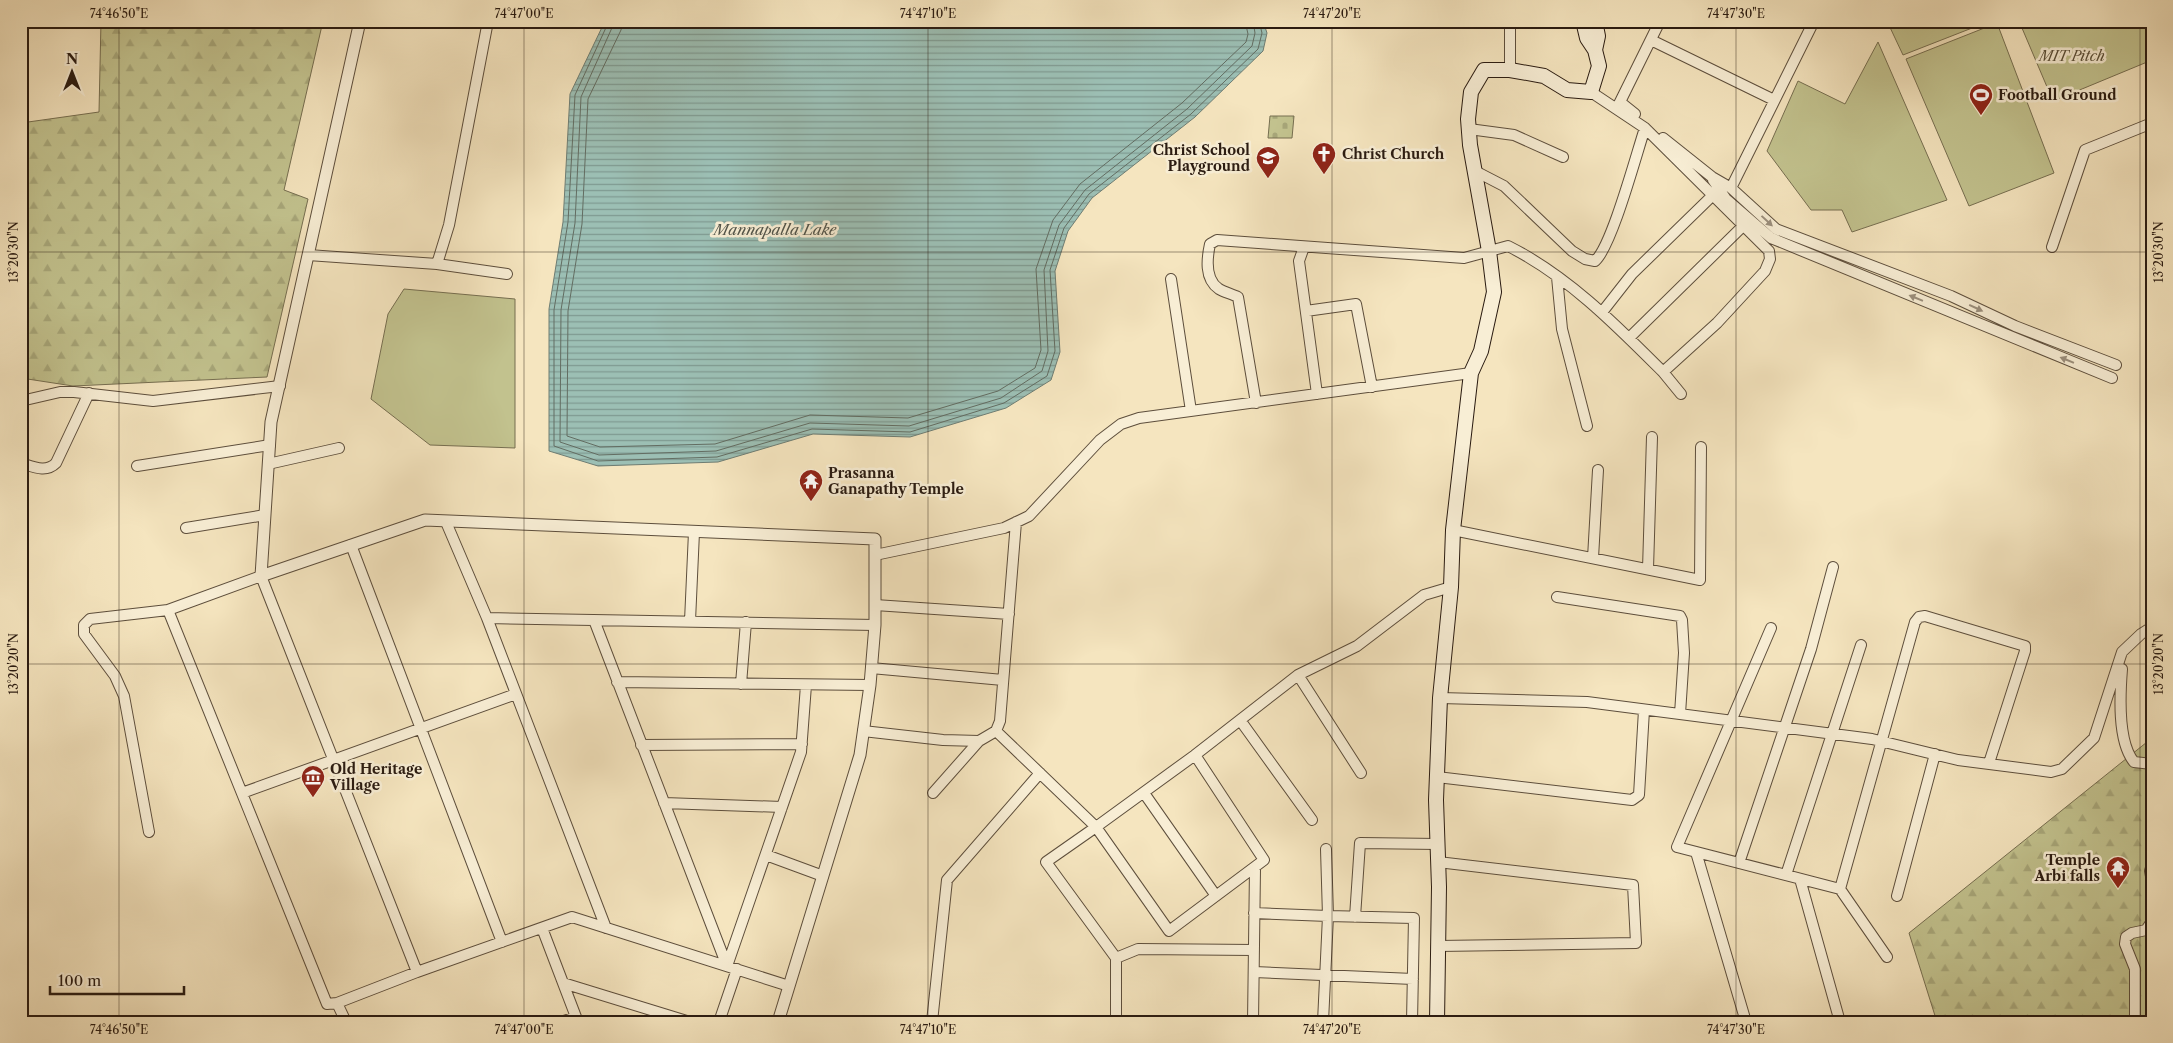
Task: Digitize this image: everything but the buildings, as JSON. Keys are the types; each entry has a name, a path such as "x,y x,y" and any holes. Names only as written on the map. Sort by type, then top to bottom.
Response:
{"main road":[{"path":"1437,1022 1437,778 1440,698 1451,587 1453,530 1472,373 1481,351 1494,292 1469,129 1471,92 1484,70 1510,70 1544,76 1567,90 1591,92 1599,66 1595,50 1586,38 1583,21"},
{"path":"1595,21 1598,36 1595,50"}],"street":[{"path":"360,21 271,422 261,576 417,972"},
{"path":"437,264 449,224 488,21"},
{"path":"1510,21 1510,70"},
{"path":"1618,106 1660,21"},
{"path":"1731,188 1814,21"},
{"path":"1651,40 1774,100"},
{"path":"1591,92 1618,106 1712,177 1731,188 1776,229 1951,296 2015,326 2116,365"},
{"path":"1618,106 1645,128 1769,251 1770,260 1765,272 1717,323 1663,372"},
{"path":"2052,247 2085,150 2152,123"},
{"path":"1474,171 1504,186 1572,251 1585,259 1595,261 1602,255 1645,128"},
{"path":"1469,129 1514,135 1563,157"},
{"path":"1712,177 1726,199 1771,238 2112,378"},
{"path":"1602,310 1632,274 1712,196"},
{"path":"1629,338 1744,225"},
{"path":"1256,403 1238,297 1220,290 1211,282 1206,260 1210,244 1217,240 1464,258 1508,246 1531,257 1602,310 1663,372 1681,394"},
{"path":"1304,246 1300,261 1317,394"},
{"path":"308,255 437,264 507,274"},
{"path":"1557,277 1562,329 1586,426"},
{"path":"1171,279 1191,411"},
{"path":"1306,312 1356,304 1372,387"},
{"path":"875,555 1004,528 1029,516 1100,440 1121,424 1139,418 1472,373"},
{"path":"21,400 60,392 89,393 153,401 280,386"},
{"path":"21,463 44,469 51,468 56,462 89,393"},
{"path":"1648,569 1652,437"},
{"path":"137,466 270,445"},
{"path":"1453,530 1700,580 1701,447"},
{"path":"268,464 339,448"},
{"path":"1593,558 1598,470"},
{"path":"186,528 265,515"},
{"path":"149,832 124,696 115,676 84,634 84,625 90,619 168,610 425,520 875,539 875,625 872,668 860,755 778,1022"},
{"path":"446,522 487,618 606,928"},
{"path":"934,793 979,741 996,732 1000,721 1016,522"},
{"path":"690,621 694,532"},
{"path":"351,545 502,942"},
{"path":"1739,863 1811,649 1833,567"},
{"path":"1116,1022 1116,958 1046,862 1196,755 1298,675 1357,646 1424,595 1451,587"},
{"path":"1557,597 1680,616 1682,620 1684,652 1680,714"},
{"path":"875,605 1009,614"},
{"path":"168,610 327,1004 337,1003 417,972 572,917 789,986"},
{"path":"1840,889 1915,622 1919,617 1925,616 2025,646 2026,651 1989,763"},
{"path":"487,618 875,625"},
{"path":"594,620 664,803 732,968"},
{"path":"741,684 746,622"},
{"path":"1440,698 1547,699 1730,720 1881,741 1958,760 2051,772 2062,769 2072,762 2094,738 2122,652 2141,634 2152,627"},
{"path":"1771,628 1677,847 1840,889 1887,957"},
{"path":"1786,875 1861,645"},
{"path":"2122,652 2120,708 2128,755 2134,762 2152,764"},
{"path":"872,668 1004,680"},
{"path":"1298,675 1361,774"},
{"path":"617,682 870,685"},
{"path":"719,1022 732,968 766,855 801,752 806,685"},
{"path":"242,793 516,694"},
{"path":"1437,778 1632,800 1639,795 1644,710"},
{"path":"1240,720 1312,820"},
{"path":"863,732 943,740 979,741"},
{"path":"996,732 1096,827 1169,931 1264,860 1196,755"},
{"path":"641,744 802,744"},
{"path":"1896,896 1935,754"},
{"path":"932,1022 947,880 1040,774"},
{"path":"1144,793 1216,896"},
{"path":"664,803 782,807"},
{"path":"1355,917 1360,843 1438,844"},
{"path":"1323,1022 1328,916 1326,849"},
{"path":"1696,852 1746,1022"},
{"path":"766,855 823,876"},
{"path":"1438,862 1633,885 1636,943 1438,946"},
{"path":"2152,865 2150,871 2152,882"},
{"path":"1253,1022 1255,868"},
{"path":"1800,879 1840,1022"},
{"path":"1254,913 1414,918 1412,1022"},
{"path":"2135,1022 2134,969 2125,944 2126,937 2132,933 2146,930 2152,921"},
{"path":"542,928 577,1019 561,1022"},
{"path":"1116,958 1138,949 1254,950"},
{"path":"1254,972 1413,979"},
{"path":"563,983 690,1022"},
{"path":"337,1003 346,1022"},
{"path":"1080,1021 1111,1022"}],"green space":[{"path":"101,21 323,21 284,190 308,199 267,377 73,386 21,378 21,123 99,112"},
{"path":"1887,21 1990,21 1903,55"},
{"name":"MIT Pitch","path":"2019,21 2152,21 2152,60 2053,101"},
{"name":"Football Ground","path":"1997,23 2054,173 1969,206 1906,59"},
{"path":"1878,42 1947,200 1852,232 1842,210 1811,210 1767,151 1798,81 1845,104"},
{"path":"1270,116 1294,116 1292,138 1268,138"},
{"path":"404,289 515,299 515,448 430,445 371,399 388,314"},
{"path":"2152,738 2152,1022 1937,1022 1909,933"}],"water":[{"name":"Mannapalla Lake","path":"605,21 1263,21 1267,33 1263,51 1195,117 1092,198 1068,231 1055,271 1060,352 1051,380 1006,408 910,437 813,434 718,462 598,466 549,451 549,309 563,222 570,94"}],"place":[{"name":"Football Ground","path":"1981,116"},
{"name":"Christ Church","path":"1324,175"},
{"name":"Christ School Playground","path":"1268,179"},
{"name":"Prasanna Ganapathy Temple","path":"811,502"},
{"name":"Old Heritage Village","path":"313,798"},
{"name":"Temple Arbi falls","path":"2118,889"}]}
